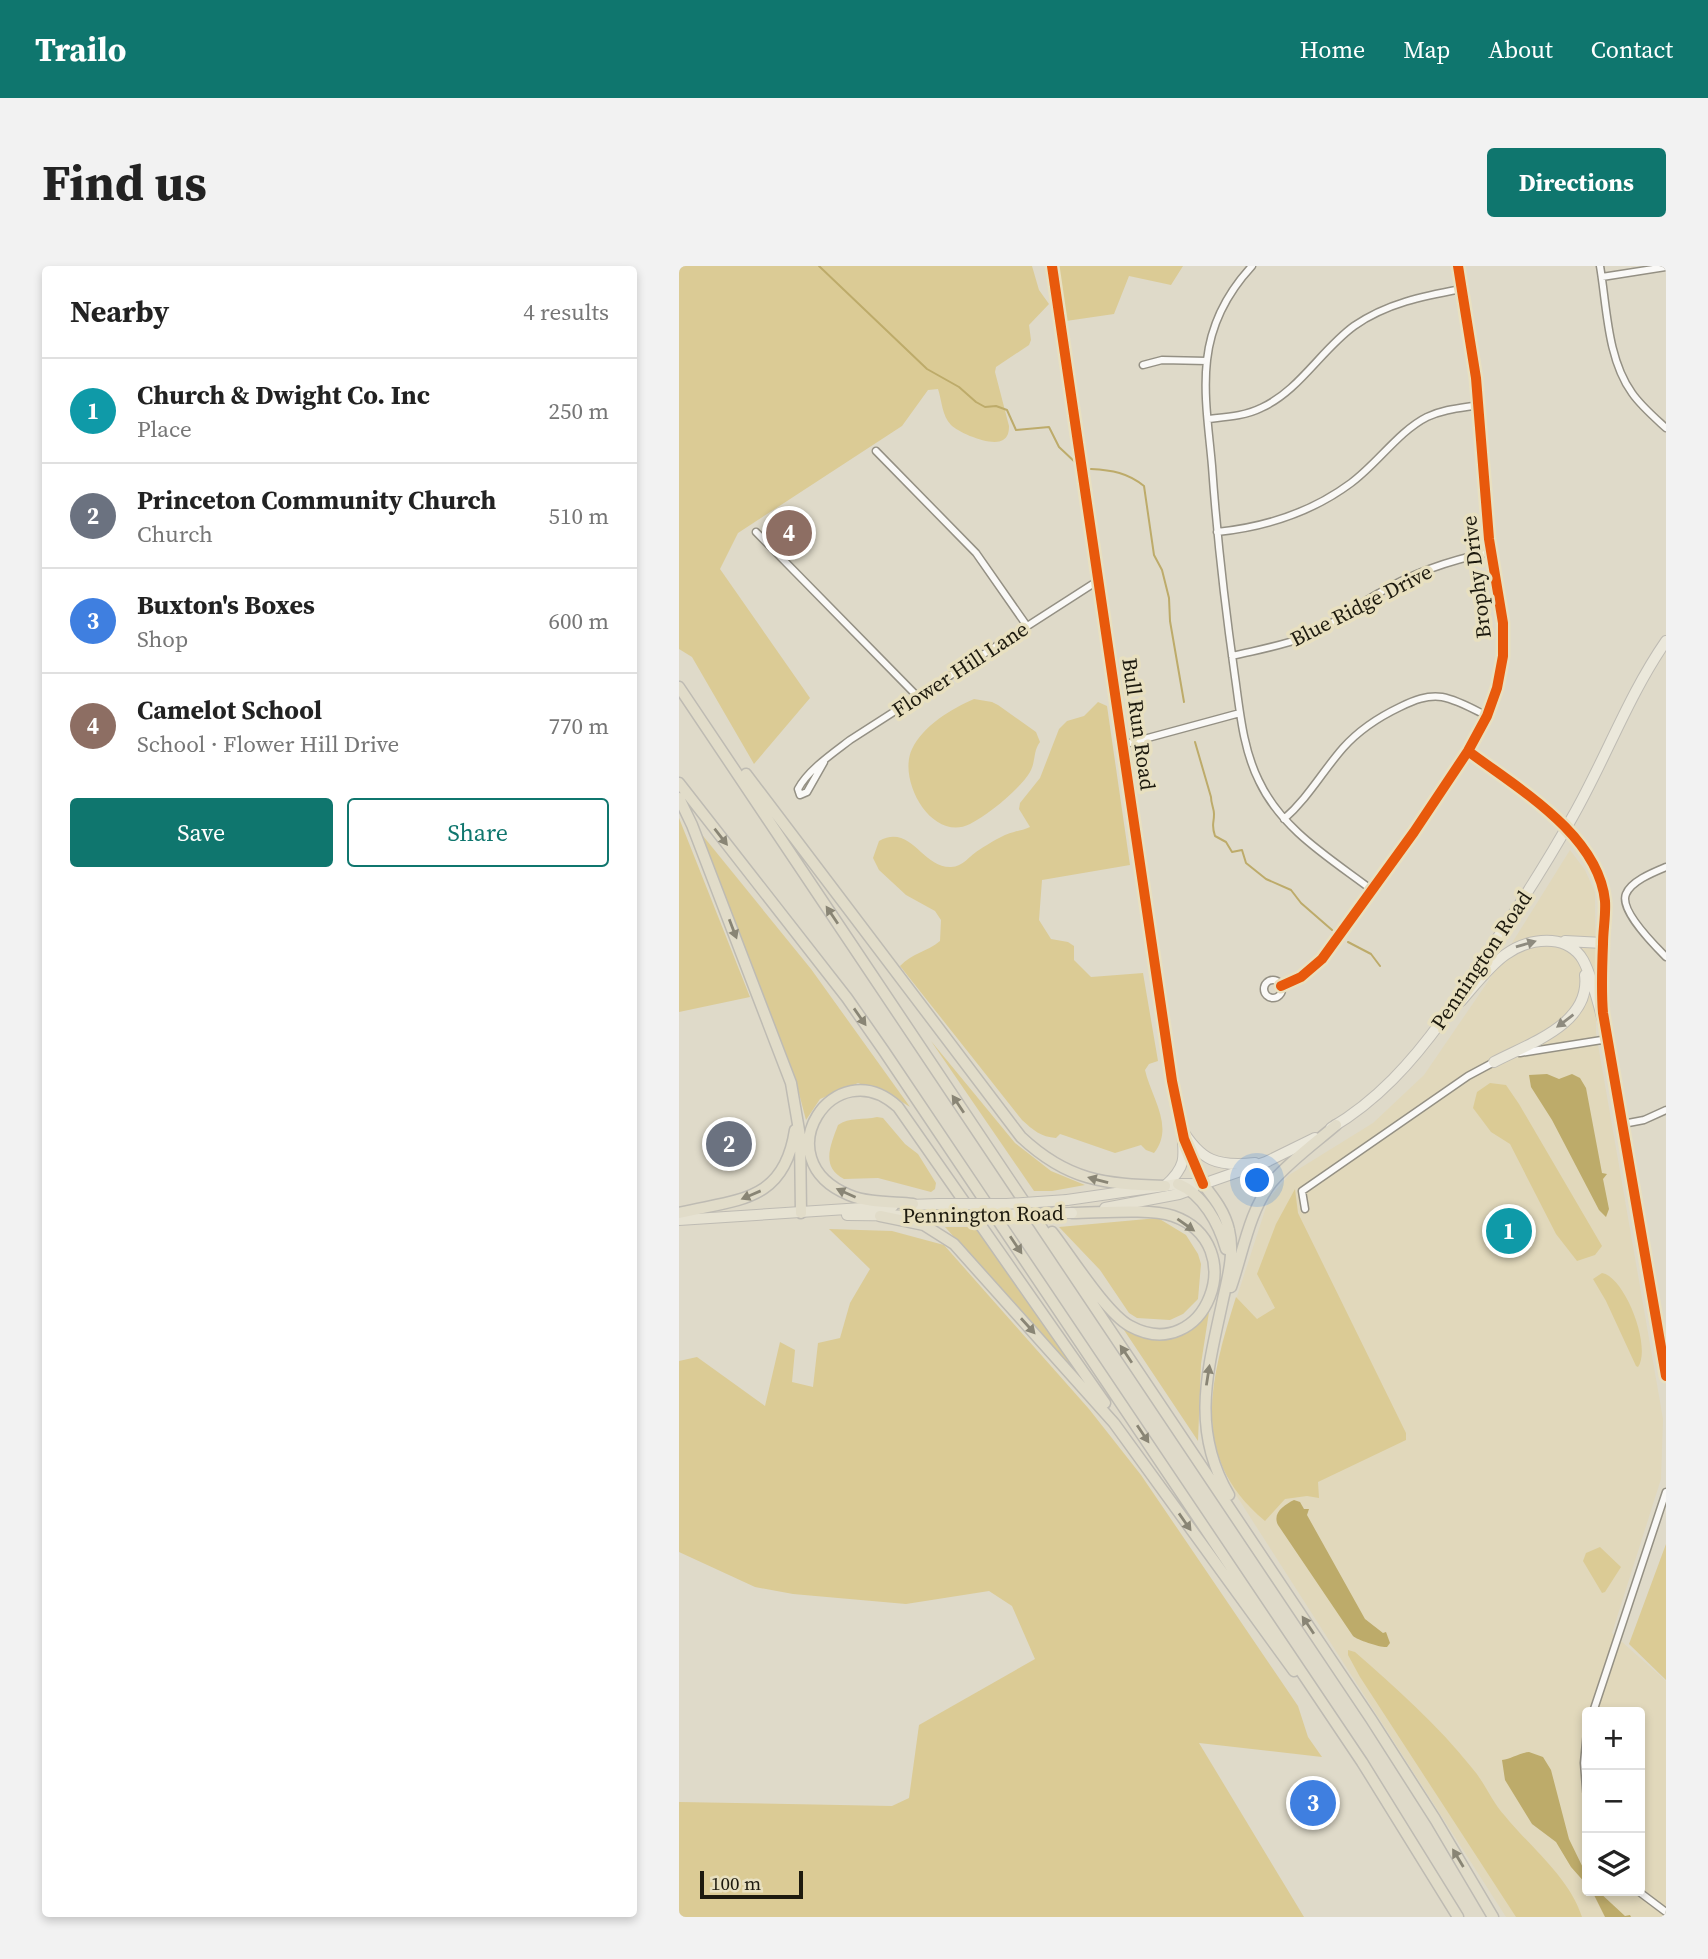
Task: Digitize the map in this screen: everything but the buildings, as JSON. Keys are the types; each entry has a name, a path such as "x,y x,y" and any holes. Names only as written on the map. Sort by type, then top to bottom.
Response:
{"highway":[{"path":"679,685 1403,1769 1493,1917"},
{"path":"679,685 1021,1137 1056,1164 1095,1180 1118,1185 1165,1186"},
{"path":"679,783 847,998 1023,1255 1362,1762 1458,1917"},
{"path":"679,798 743,955 795,1096 800,1136 801,1213"},
{"path":"913,1204 855,1197 837,1189 819,1173 810,1155 809,1136 816,1116 828,1102 846,1093 864,1091 885,1097 898,1107 1244,1604 1362,1762"},
{"path":"679,1213 748,1198 774,1181 785,1163 794,1139 795,1096"},
{"path":"1214,1340 1262,1196 1284,1169 1336,1125"},
{"path":"979,1135 1106,1303 1125,1323 1146,1332 1172,1332 1190,1323 1206,1306 1214,1282 1213,1261 1204,1241 1188,1224 1170,1215 1156,1212 1072,1213"},
{"path":"1178,1184 1191,1191 1204,1205 1219,1229 1229,1269"},
{"name":"Pennington Road","path":"679,1220 913,1204 1007,1204 1067,1200 1178,1184 1203,1184"},
{"path":"1203,1184 1216,1200 1228,1226 1231,1249 1205,1393 1207,1438 1216,1469 1246,1532"},
{"name":"Pennington Road","path":"801,1213 880,1216 1072,1213 1148,1201 1191,1191 1203,1184"},
{"path":"880,1216 924,1225 954,1244 1087,1392 1143,1461"}],"main road":[{"name":"Pennington Road","path":"1203,1184 1296,1149 1336,1125 1384,1088 1427,1041 1502,931 1566,828 1587,791 1639,681 1666,641"},
{"path":"1560,942 1576,951 1585,963 1608,1039"},
{"path":"1494,1062 1563,1025 1579,1008 1585,993 1585,973 1579,958 1560,942"},
{"path":"1427,1041 1500,957 1524,944 1603,943"},
{"path":"1165,1186 1182,1164 1184,1156 1181,1128"},
{"path":"1181,1128 1195,1150 1213,1161 1230,1165 1266,1162"}],"street":[{"name":"Bull Run Road","path":"1052,266 1172,1081 1181,1128 1192,1162 1203,1184"},
{"path":"1252,266 1236,285 1219,313 1206,361 1217,532 1240,713 1251,764 1265,793 1284,819 1304,839 1372,890"},
{"name":"Brophy Drive","path":"1281,986 1297,980 1313,968 1414,832 1468,751 1487,716 1501,672 1504,639 1501,610 1490,552 1479,405 1458,266"},
{"path":"1600,266 1613,347 1624,381 1643,407 1666,428"},
{"path":"1602,277 1666,267"},
{"path":"1208,419 1248,413 1272,403 1340,337 1381,310 1413,299 1461,289"},
{"path":"1143,365 1162,360 1206,361"},
{"path":"1217,532 1268,523 1311,507 1366,471 1403,434 1425,418 1447,410 1479,405"},
{"path":"876,451 976,553 1027,626"},
{"path":"756,531 917,696"},
{"name":"Blue Ridge Drive","path":"1232,656 1305,637 1340,619 1395,583 1455,560 1490,552"},
{"name":"Flower Hill Lane","path":"824,762 807,792 800,794 797,791 801,784 824,762 850,740 1099,580"},
{"path":"1284,819 1309,794 1345,746 1373,721 1392,710 1419,699 1439,697 1487,716"},
{"path":"1122,745 1240,713"},
{"path":"1468,751 1551,813 1588,856 1601,883 1605,908 1602,1001 1666,1376"},
{"path":"1666,867 1636,883 1625,898 1630,914 1666,957"},
{"path":"1305,1209 1302,1191 1468,1076 1494,1062 1523,1052 1608,1039"},
{"path":"1623,1124 1644,1120 1666,1110"},
{"path":"1595,1707 1666,1492"},
{"path":"1645,1896 1666,1912"}],"shaded area":[{"path":"679,266 1032,266 1039,290 1049,304 1029,325 1029,345 996,367 1009,426 1005,439 991,442 955,428 946,417 938,389 928,390 902,426 738,533 720,569 810,698 754,764 692,657 679,649"},
{"path":"1058,266 1183,266 1171,285 1129,276 1114,314 1066,321"},
{"path":"974,699 998,705 1036,732 1040,742 1030,772 1019,786 986,814 970,824 956,828 943,825 931,817 921,805 909,776 909,762 917,740 931,725"},
{"path":"1098,702 1107,706 1130,865 1042,880 1039,920 1051,939 1074,946 1074,960 1091,977 1143,973 1158,1061 1149,1064 1145,1070 1162,1122 1160,1143 1154,1153 1141,1145 1115,1153 1060,1134 1056,1138 1046,1136 1022,1120 900,966 940,941 941,920 935,911 906,895 879,870 873,858 879,841 890,837 900,838 932,861 951,867 963,863 996,840 1030,827 1019,809 1020,803 1040,778 1059,729 1067,721 1084,716"},
{"path":"679,818 750,997 679,1012"},
{"path":"699,831 811,969 910,1107 896,1098 858,1083 820,1099 806,1120 795,1078"},
{"path":"1570,850 1585,870 1595,892 1596,1033 1663,1419 1661,1479 1612,1633 1666,1681 1666,1917 1506,1917 1229,1484 1221,1346 1269,1198 1289,1175 1373,1123 1424,1075 1489,980"},
{"path":"931,1041 1015,1143 1051,1171 1085,1185 1052,1191 1034,1191"},
{"path":"1547,1074 1559,1079 1572,1074 1580,1078 1586,1088 1602,1173 1607,1174 1603,1179 1609,1209 1606,1217 1599,1210 1552,1120 1531,1087 1529,1075"},
{"path":"1490,1083 1506,1085 1519,1104 1602,1246 1595,1255 1577,1261 1556,1234 1510,1144 1491,1132 1473,1108 1477,1092"},
{"path":"883,1118 905,1144 918,1154 936,1183 935,1189 931,1192 878,1178 844,1179 832,1168 829,1155 838,1125 842,1122"},
{"path":"1295,1189 1298,1213 1406,1433 1406,1440 1318,1482 1319,1498 1307,1496 1285,1499 1265,1521 1241,1496 1224,1471 1215,1444 1213,1388 1236,1297 1257,1319 1275,1308 1257,1274 1276,1224"},
{"path":"1158,1218 1186,1235 1201,1264 1198,1299 1183,1314 1170,1320 1137,1318 1129,1313 1100,1270 1059,1227"},
{"path":"945,1227 976,1227 1082,1378"},
{"path":"829,1229 892,1231 944,1245 1089,1409 1141,1475 1298,1706 1308,1737 1322,1757 1199,1743 1304,1917 679,1917 679,1802 892,1806 909,1798 919,1725 1035,1659 1012,1606 989,1591 906,1604 793,1594 755,1587 679,1552 679,1361 697,1357 765,1406 780,1342 795,1350 792,1382 813,1387 818,1343 840,1338 850,1303 870,1269"},
{"path":"1602,1273 1611,1277 1619,1287 1634,1314 1642,1344 1638,1367 1593,1279"},
{"path":"1209,1312 1201,1364 1198,1441 1124,1330 1155,1338 1180,1336"},
{"path":"1294,1500 1300,1502 1304,1509 1309,1509 1307,1515 1365,1619 1383,1633 1386,1632 1390,1643 1387,1647 1353,1636 1278,1525 1278,1513"},
{"path":"1666,1544 1666,1680 1629,1644"},
{"path":"1600,1547 1621,1567 1602,1593 1583,1561 1586,1553"},
{"path":"1348,1650 1355,1652 1401,1693 1459,1752 1477,1774 1500,1811 1559,1876 1576,1902 1582,1917 1516,1917 1360,1677"},
{"path":"1529,1752 1543,1757 1551,1770 1569,1839 1582,1866 1582,1879 1556,1842 1532,1824 1505,1780 1502,1760"},
{"path":"1594,1896 1603,1896 1625,1916 1631,1917 1605,1917"}],"waterway":[{"path":"819,266 927,369 959,387 985,407 996,406 1007,410 1016,430 1049,427 1059,447 1076,463"},
{"path":"1091,469 1119,473 1144,486 1154,555 1162,570 1169,598 1170,621 1184,702"},
{"path":"1195,742 1211,797 1215,836 1226,842 1232,852 1242,850 1246,863 1266,879 1291,890 1301,903 1332,930"},
{"path":"1348,942 1371,954 1380,966"}],"cycle path":[{"path":"1052,266 1172,1081 1184,1139 1203,1184"},
{"path":"1281,986 1301,977 1322,959 1414,832 1468,751 1487,716 1497,688 1503,656 1503,623 1489,539 1476,378 1458,266"},
{"path":"1468,751 1552,815 1588,854 1599,877 1605,901 1603,1013 1666,1376"}],"place":[{"name":"Camelot School","path":"789,533"},
{"name":"Princeton Community Church","path":"729,1144"},
{"name":"Church & Dwight Co. Inc","path":"1509,1231"},
{"name":"Buxton's Boxes","path":"1313,1803"}]}
